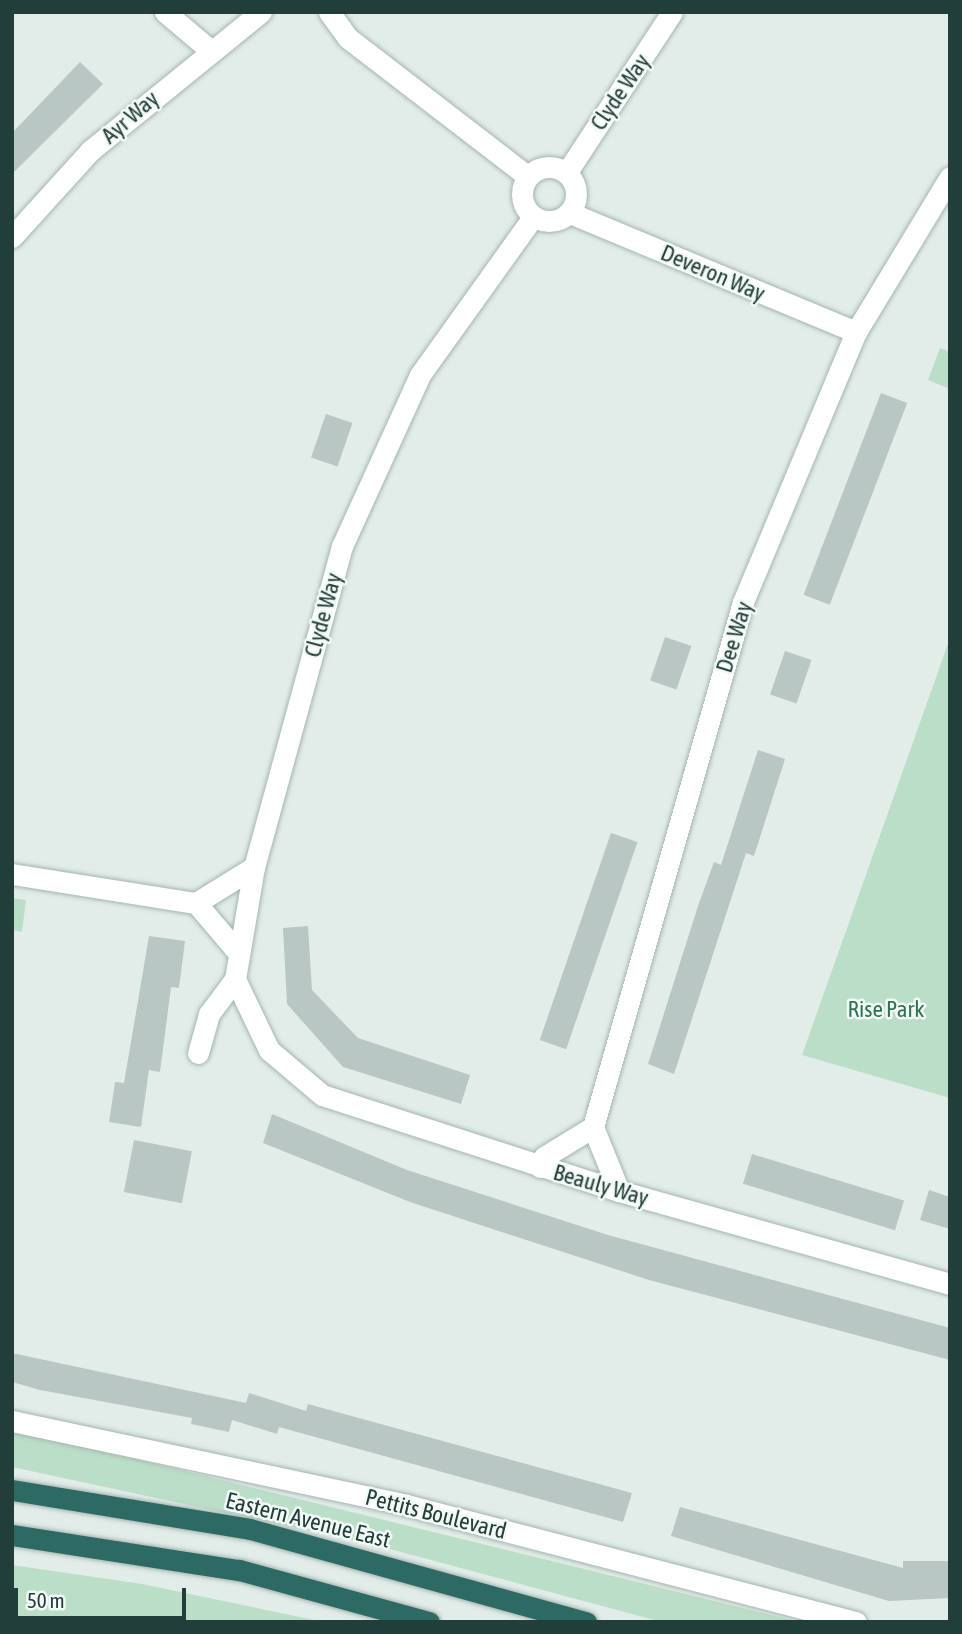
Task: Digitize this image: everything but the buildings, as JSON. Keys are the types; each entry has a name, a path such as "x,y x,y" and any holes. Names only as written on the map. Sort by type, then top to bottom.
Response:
{"highway":[{"name":"Eastern Avenue East","path":"12,1490 250,1529 586,1622"},
{"path":"12,1535 239,1570 429,1622"}],"street":[{"path":"165,12 209,49"},
{"name":"Ayr Way","path":"12,237 91,150 209,49 261,12"},
{"path":"329,12 348,38 527,176"},
{"name":"Clyde Way","path":"567,172 672,12"},
{"path":"538,167 567,172 577,195 570,213 549,222 533,217 524,205 527,176 538,167"},
{"name":"Dee Way","path":"593,1127 743,602 856,332 950,177"},
{"name":"Deveron Way","path":"570,213 856,332"},
{"name":"Clyde Way","path":"269,1051 235,979 236,950 254,867 342,545 419,375 533,217"},
{"path":"196,903 254,867"},
{"path":"12,874 196,903 236,950"},
{"path":"198,1053 209,1014 235,979"},
{"name":"Beauly Way","path":"269,1051 322,1095 619,1191 950,1284"},
{"path":"540,1167 544,1157 593,1127 619,1191"},
{"name":"Pettits Boulevard","path":"12,1421 406,1505 856,1622"}],"green space":[{"path":"940,348 950,352 950,389 928,380"},
{"name":"Rise Park","path":"950,638 950,1098 802,1055"},
{"path":"12,898 26,900 22,932 12,930"},
{"path":"12,1430 800,1622 662,1622 375,1545 12,1467"},
{"path":"12,1565 142,1584 324,1622 12,1619"}]}
